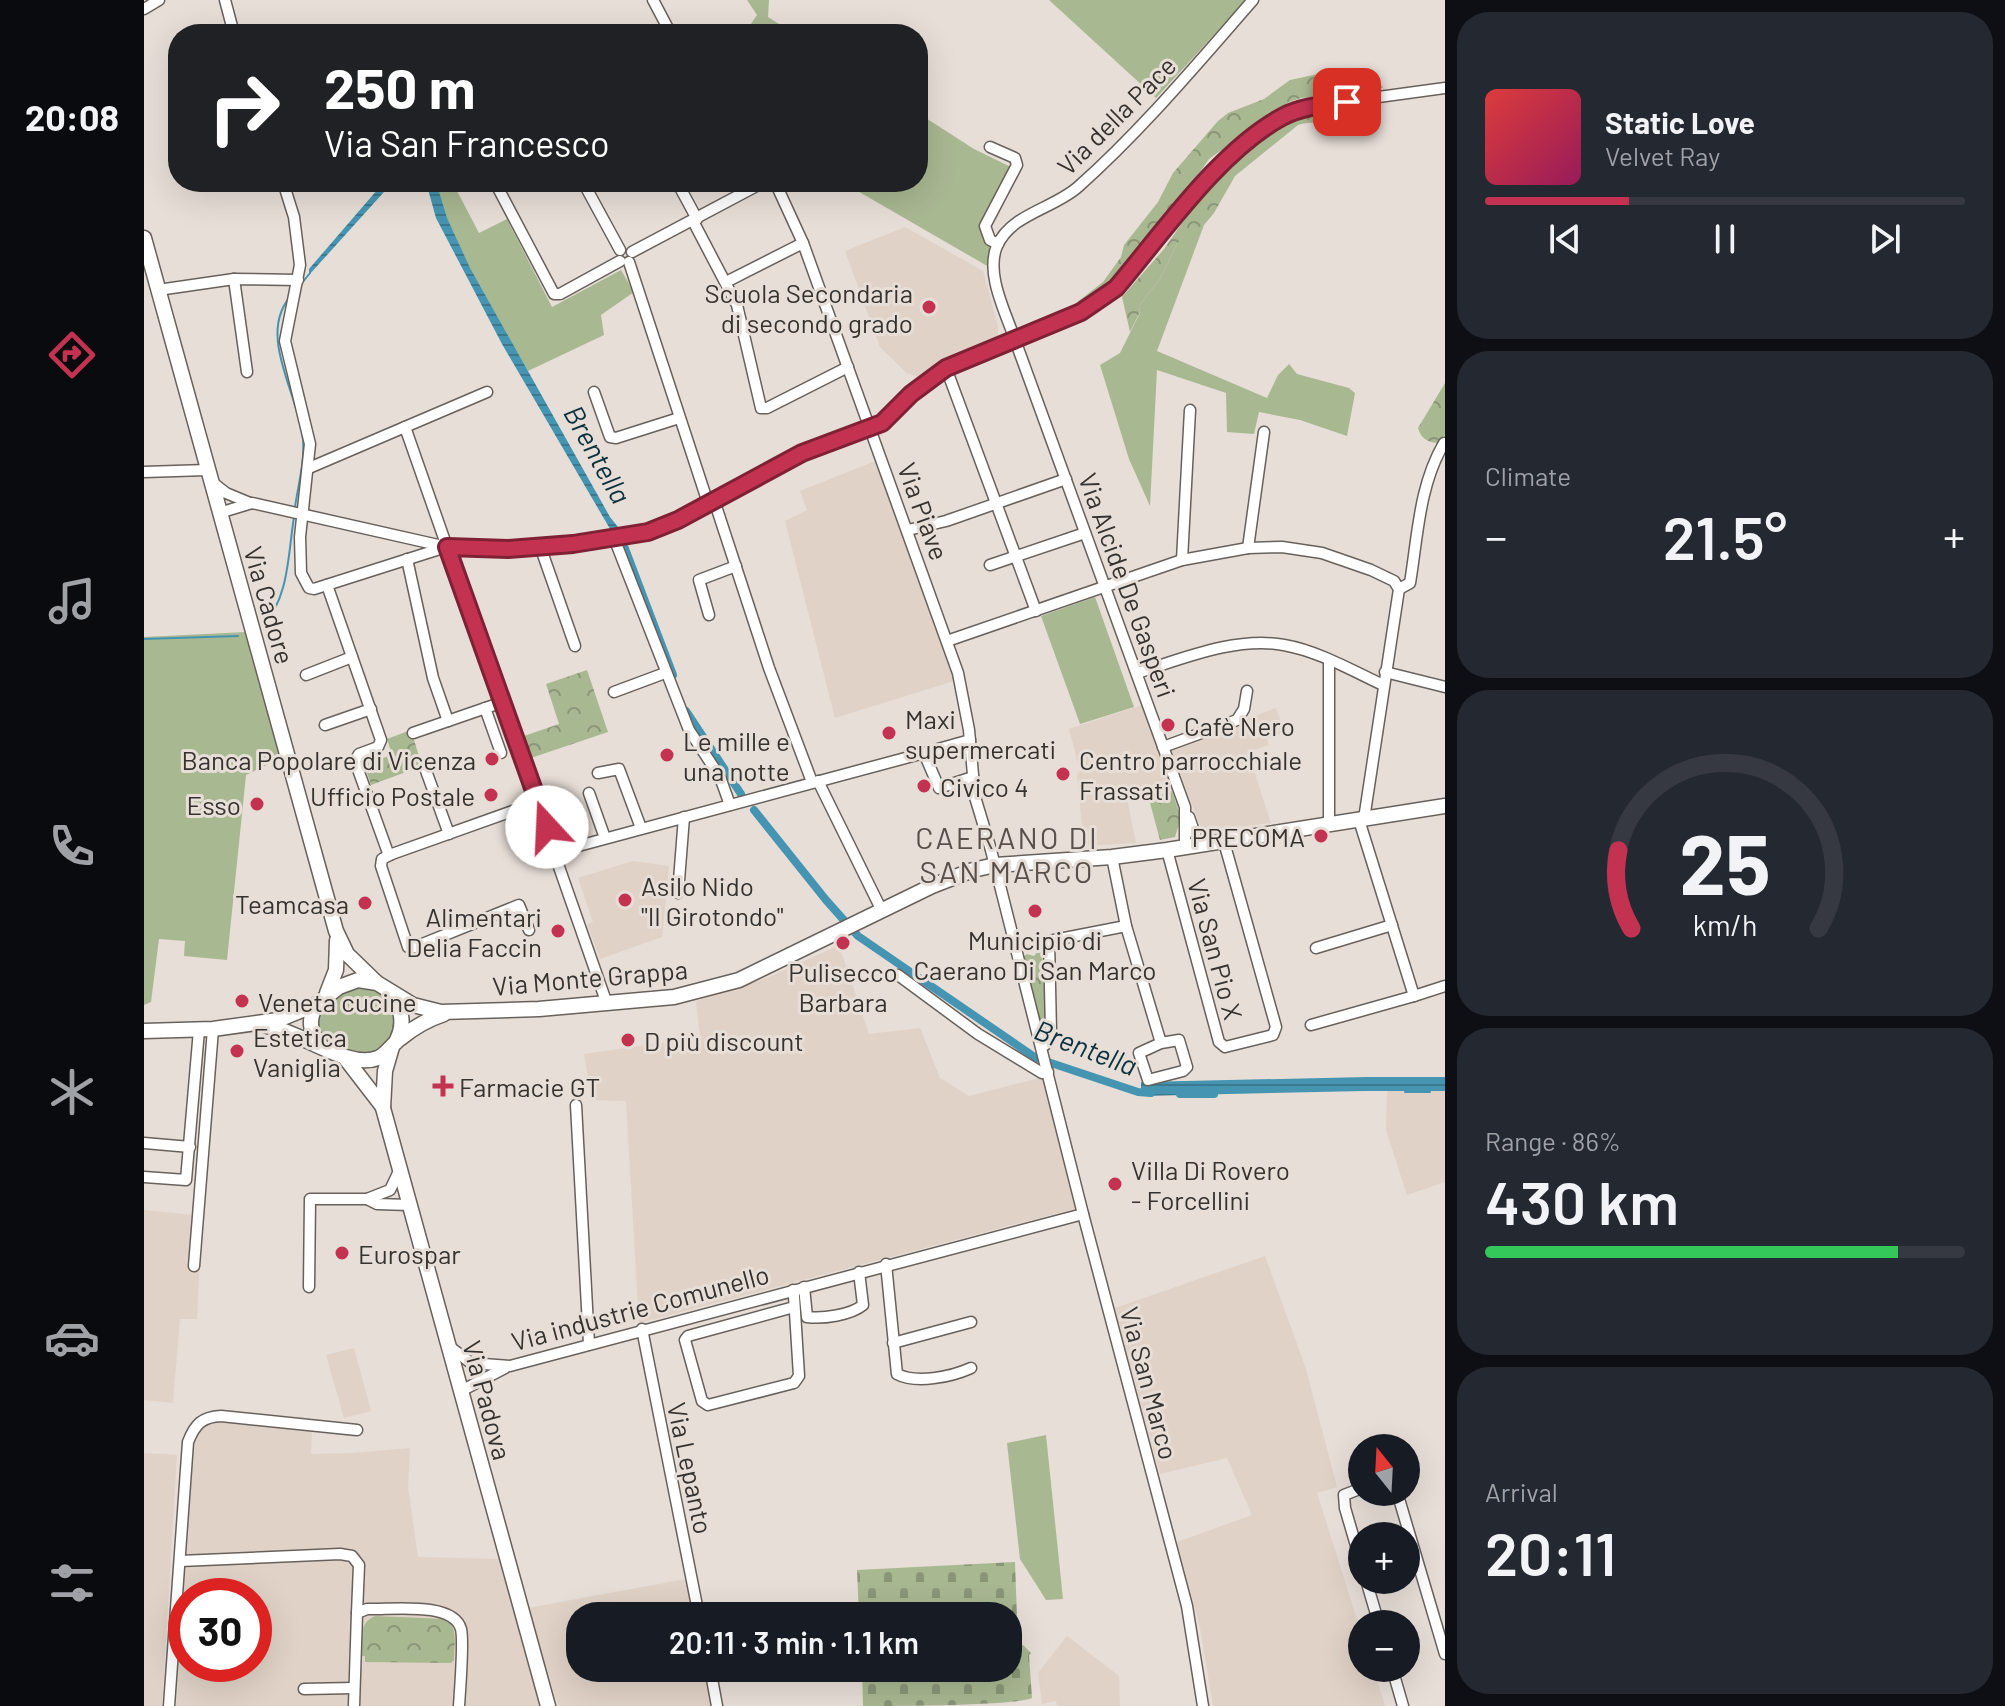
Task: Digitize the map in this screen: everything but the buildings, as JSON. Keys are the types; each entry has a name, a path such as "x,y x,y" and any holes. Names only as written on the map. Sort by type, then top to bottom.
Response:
{"main road":[{"name":"Via Cadore","path":"144,238 336,931 347,954 377,983"},
{"name":"Via Monte Grappa","path":"377,983 423,1009 451,1013 674,997 724,985 760,971 955,876 995,865 1167,850 1445,806"},
{"name":"Via Cadore","path":"320,1000 336,970 336,931"},
{"path":"144,1031 255,1025 286,1018 351,981 377,983"},
{"path":"392,994 402,1015 401,1029 394,1044"},
{"path":"320,1000 312,1013 311,1027 324,1046"},
{"name":"Via Monte Grappa","path":"346,1059 360,1062 384,1054 425,1022 451,1013"},
{"path":"255,1025 285,1029 346,1059"},
{"name":"Via Padova","path":"394,1044 385,1071 383,1108 548,1706"},
{"name":"Via Padova","path":"346,1059 383,1108"}],"street":[{"path":"144,9 159,0"},
{"path":"225,0 231,24"},
{"path":"653,0 666,24"},
{"name":"Via della Pace","path":"1015,340 994,274 994,253 1005,231 1056,203 1101,166 1253,0"},
{"path":"144,472 209,476 232,496 252,503 447,547 508,549 631,535 678,520 802,453 882,423 911,394 946,368 1081,312 1116,288 1209,177 1260,130 1282,117 1320,105 1445,88"},
{"name":"Via della Pace","path":"990,147 1015,158 1017,165 985,226 990,240 998,244"},
{"path":"286,192 294,217 300,265 285,341 310,444 300,515 300,558 304,582 314,589 447,547"},
{"path":"500,192 554,294 560,294 746,192"},
{"path":"589,192 626,256 679,418 736,566 769,668 815,782 882,911"},
{"path":"682,192 737,305 760,406 767,408 848,367"},
{"name":"Via Piave","path":"780,192 803,243 947,641 965,702 975,797 1042,1048"},
{"path":"726,282 803,243"},
{"path":"158,290 234,279 298,280"},
{"path":"234,279 247,372"},
{"name":"Via Alcide De Gasperi","path":"1015,340 1185,807 1192,846"},
{"path":"946,368 1036,611"},
{"path":"309,468 487,392"},
{"path":"594,392 610,437 616,438 679,418"},
{"path":"1182,560 1190,410"},
{"path":"405,427 607,1004"},
{"path":"1248,548 1264,432"},
{"path":"947,641 1182,560 1248,548 1302,549 1371,570 1397,585 1410,583 1427,478 1444,443"},
{"path":"908,530 1066,479"},
{"path":"218,509 224,498 232,496"},
{"path":"218,509 252,503"},
{"path":"990,565 1085,533"},
{"path":"614,538 689,730 720,777 730,805"},
{"path":"540,546 575,646"},
{"path":"407,559 433,678 448,721"},
{"path":"709,615 699,580 736,566"},
{"path":"327,585 371,709 380,744 359,754 356,764 386,850 392,854"},
{"path":"1397,585 1361,820 1414,996"},
{"path":"1137,673 1211,651 1249,644 1285,645 1329,660 1383,685"},
{"path":"306,675 352,657"},
{"path":"1329,660 1329,825"},
{"path":"1385,672 1445,687"},
{"path":"614,692 665,673"},
{"path":"1163,747 1237,720 1244,709 1247,691"},
{"path":"413,733 503,702"},
{"path":"485,708 501,753"},
{"path":"325,725 371,709"},
{"path":"556,852 970,740"},
{"path":"924,753 939,788 973,777"},
{"path":"425,768 449,834"},
{"path":"598,773 619,769 641,828"},
{"path":"589,793 605,838"},
{"path":"529,930 519,905 415,947 408,947 381,866 382,859 392,854 538,802"},
{"path":"678,893 684,817"},
{"name":"Via San Pio X","path":"1167,850 1219,1042 1225,1047 1273,1035 1276,1027 1224,842"},
{"path":"1112,857 1126,926 1161,1043"},
{"path":"1316,948 1392,925"},
{"path":"1042,1048 1051,1032 1049,941 1126,926"},
{"path":"898,975 978,1034 1042,1073 1047,1067"},
{"path":"1311,1025 1445,986"},
{"path":"144,1177 186,1180 206,1030"},
{"path":"194,1266 206,1030"},
{"path":"1179,1040 1187,1067 1183,1071 1148,1080 1139,1053 1161,1043 1179,1040"},
{"name":"Via San Marco","path":"1042,1048 1187,1606 1203,1706"},
{"path":"576,1105 589,1344"},
{"path":"144,1143 190,1147"},
{"path":"309,1287 310,1199 367,1199 390,1190 400,1169"},
{"path":"390,1190 408,1201"},
{"path":"367,1199 377,1204 408,1201"},
{"name":"Via industrie Comunello","path":"486,1365 510,1366 1083,1214"},
{"path":"886,1264 897,1374 907,1379 959,1374 971,1368"},
{"name":"Via industrie Comunello","path":"798,1288 807,1317 857,1310 863,1305 859,1272"},
{"path":"794,1307 688,1336 685,1340 702,1401 708,1405 794,1383 799,1376 794,1307 798,1288"},
{"path":"893,1343 971,1322"},
{"name":"Via Lepanto","path":"642,1329 696,1602"},
{"path":"448,1346 471,1363 486,1365"},
{"path":"456,1375 486,1365"},
{"path":"461,1391 510,1366"},
{"path":"169,1706 188,1442 195,1426 207,1417 221,1416 357,1430"},
{"path":"1348,1493 1344,1495 1349,1522"},
{"path":"1401,1506 1445,1654"},
{"path":"180,1561 352,1556 359,1565 354,1706"},
{"path":"357,1613 367,1609 441,1610 453,1616 461,1629 459,1706"},
{"path":"713,1682 717,1706"},
{"path":"1396,1682 1403,1706"},
{"path":"304,1689 354,1688"}],"shaded area":[{"name":"Scuola Secondaria di secondo grado","path":"905,227 983,271 998,326 998,338 941,362 918,377 907,373 880,347 845,251"},
{"path":"878,460 954,681 835,718 785,521 807,510 800,491"},
{"path":"1142,705 1169,780 1126,794 1136,843 1084,846 1077,774 1080,771 1069,729"},
{"path":"1276,708 1285,733 1267,739 1269,745 1248,752 1271,823 1202,831 1170,747"},
{"name":"Asilo Nido \"Il Girotondo\"","path":"633,861 669,866 662,937 600,959 587,924 593,922 578,878"},
{"path":"839,945 869,1034 920,1028 940,1078 969,1096 1044,1077 1077,1208 639,1323 626,1101 592,1100 584,1054 700,1037 696,1001 769,977"},
{"path":"1387,1091 1445,1091 1445,1182 1407,1195 1386,1130"},
{"path":"144,1210 202,1216 197,1319 180,1319 173,1403 144,1400"},
{"path":"1265,1256 1306,1369 1337,1487 1317,1493 1354,1610 1348,1610 1348,1682 1377,1682 1385,1706 1213,1706 1200,1628 1177,1542 1252,1515 1227,1458 1160,1474 1115,1308"},
{"path":"354,1348 371,1411 344,1418 326,1355"},
{"path":"220,1420 312,1430 311,1454 410,1448 408,1487 418,1557 500,1559 541,1706 176,1706 178,1682 272,1682 272,1578 185,1578 194,1442 201,1427"},
{"path":"144,1453 177,1455 162,1706 144,1706"},
{"path":"686,1579 691,1602 566,1602 566,1682 709,1682 713,1706 558,1706 528,1608"},
{"path":"1067,1636 1119,1676 1120,1706 1057,1706 1056,1701 1042,1704 1038,1673"}],"green space":[{"path":"747,0 769,0 768,17 779,24 751,24 757,15"},
{"path":"1049,0 1246,0 1156,98"},
{"path":"1342,69 1370,77 1383,88 1289,102 1209,159 1153,240 1101,297 1071,312 1067,310 1103,282 1121,257 1124,245 1158,202 1173,173 1218,121 1228,113 1264,99 1290,80"},
{"path":"1378,103 1374,112 1366,118 1298,125 1235,176 1204,225 1187,233 1177,244 1160,279 1139,306 1140,312 1130,332 1122,297 1164,249 1219,170 1295,115 1319,109"},
{"path":"928,119 974,149 1013,168 980,231 990,244 989,267 859,192 928,192"},
{"path":"439,192 458,192 479,233 507,219 552,307 621,270 634,292 601,315 604,335 528,371 462,254"},
{"path":"1204,225 1157,351 1267,398 1278,375 1289,364 1297,374 1349,388 1355,393 1347,436 1300,420 1259,412 1254,434 1227,432 1226,393 1157,370 1150,506 1129,459 1100,365 1120,353 1140,313 1139,306 1160,279 1177,244 1187,232"},
{"path":"1445,383 1445,435 1437,443 1423,437 1418,428"},
{"path":"1095,597 1134,707 1080,724 1041,616"},
{"path":"246,632 281,758 246,775 227,960 184,956 185,941 159,939 151,1002 144,1005 144,637"},
{"path":"587,670 608,732 528,759 521,737 559,724 546,684"},
{"path":"411,730 422,766 371,785 364,764 392,755 387,739"},
{"path":"1172,791 1181,818 1175,837 1160,840 1149,799"},
{"path":"1038,951 1042,952 1046,1028 1043,1029 1023,957 1027,954 1034,956"},
{"path":"362,985 382,995 393,1008 397,1022 385,1046 371,1053 355,1054 337,1047 324,1037 319,1029 318,1012 342,991"},
{"path":"1046,1435 1063,1599 1046,1600 1020,1559 1007,1443"},
{"path":"1015,1562 1016,1602 858,1602 857,1570"},
{"path":"375,1616 445,1619 454,1632 454,1660 451,1663 365,1662 365,1656 361,1656 362,1633 366,1623"},
{"path":"1022,1645 1031,1653 1032,1698 979,1704 863,1706 862,1682 1022,1682"}],"water":[{"path":"375,192 384,192 309,275 309,269"},
{"path":"429,192 439,192 447,218 470,268 610,517 622,532 613,534 502,344 436,218"},
{"path":"1445,1077 1445,1091 1141,1096 1141,1082"}],"waterway":[{"path":"302,283 310,273"},
{"path":"290,297 281,312 278,329 283,366 303,439 295,507"},
{"path":"263,625 272,614 283,589 294,517"},
{"name":"Brentella","path":"616,532 673,675"},
{"path":"144,639 238,636"},
{"name":"Brentella","path":"686,711 741,794"},
{"name":"Brentella","path":"754,810 858,936 1036,1058 1138,1092 1151,1093"},
{"path":"1405,1092 1430,1092"},
{"name":"Brentella","path":"1180,1094 1214,1094"}],"place":[{"name":"Scuola Secondaria di secondo grado","path":"929,307"},
{"name":"Cafè Nero","path":"1168,725"},
{"name":"Maxi supermercati","path":"889,733"},
{"name":"Le mille e una notte","path":"667,755"},
{"name":"Banca Popolare di Vicenza","path":"492,759"},
{"name":"Centro parrocchiale Frassati","path":"1063,774"},
{"name":"Civico 4","path":"924,786"},
{"name":"Ufficio Postale","path":"491,795"},
{"name":"Esso","path":"257,804"},
{"name":"PRECOMA","path":"1321,836"},
{"name":"Asilo Nido \"Il Girotondo\"","path":"625,900"},
{"name":"Teamcasa","path":"365,903"},
{"name":"Municipio di Caerano Di San Marco","path":"1035,911"},
{"name":"Alimentari Delia Faccin","path":"558,931"},
{"name":"Pulisecco Barbara","path":"843,943"},
{"name":"Veneta cucine","path":"242,1001"},
{"name":"D più discount","path":"628,1040"},
{"name":"Estetica Vaniglia","path":"237,1051"},
{"name":"Farmacie GT","path":"443,1086"},
{"name":"Villa Di Rovero - Forcellini","path":"1115,1184"},
{"name":"Eurospar","path":"342,1253"}],"district":[{"name":"CAERANO DI SAN MARCO","path":"1007,854"}],"route":[{"path":"547,827 447,547 508,549 573,544 648,532 678,520 802,453 882,423 911,394 946,368 1099,302 1116,288 1209,177 1260,130 1297,110 1347,102"}]}
